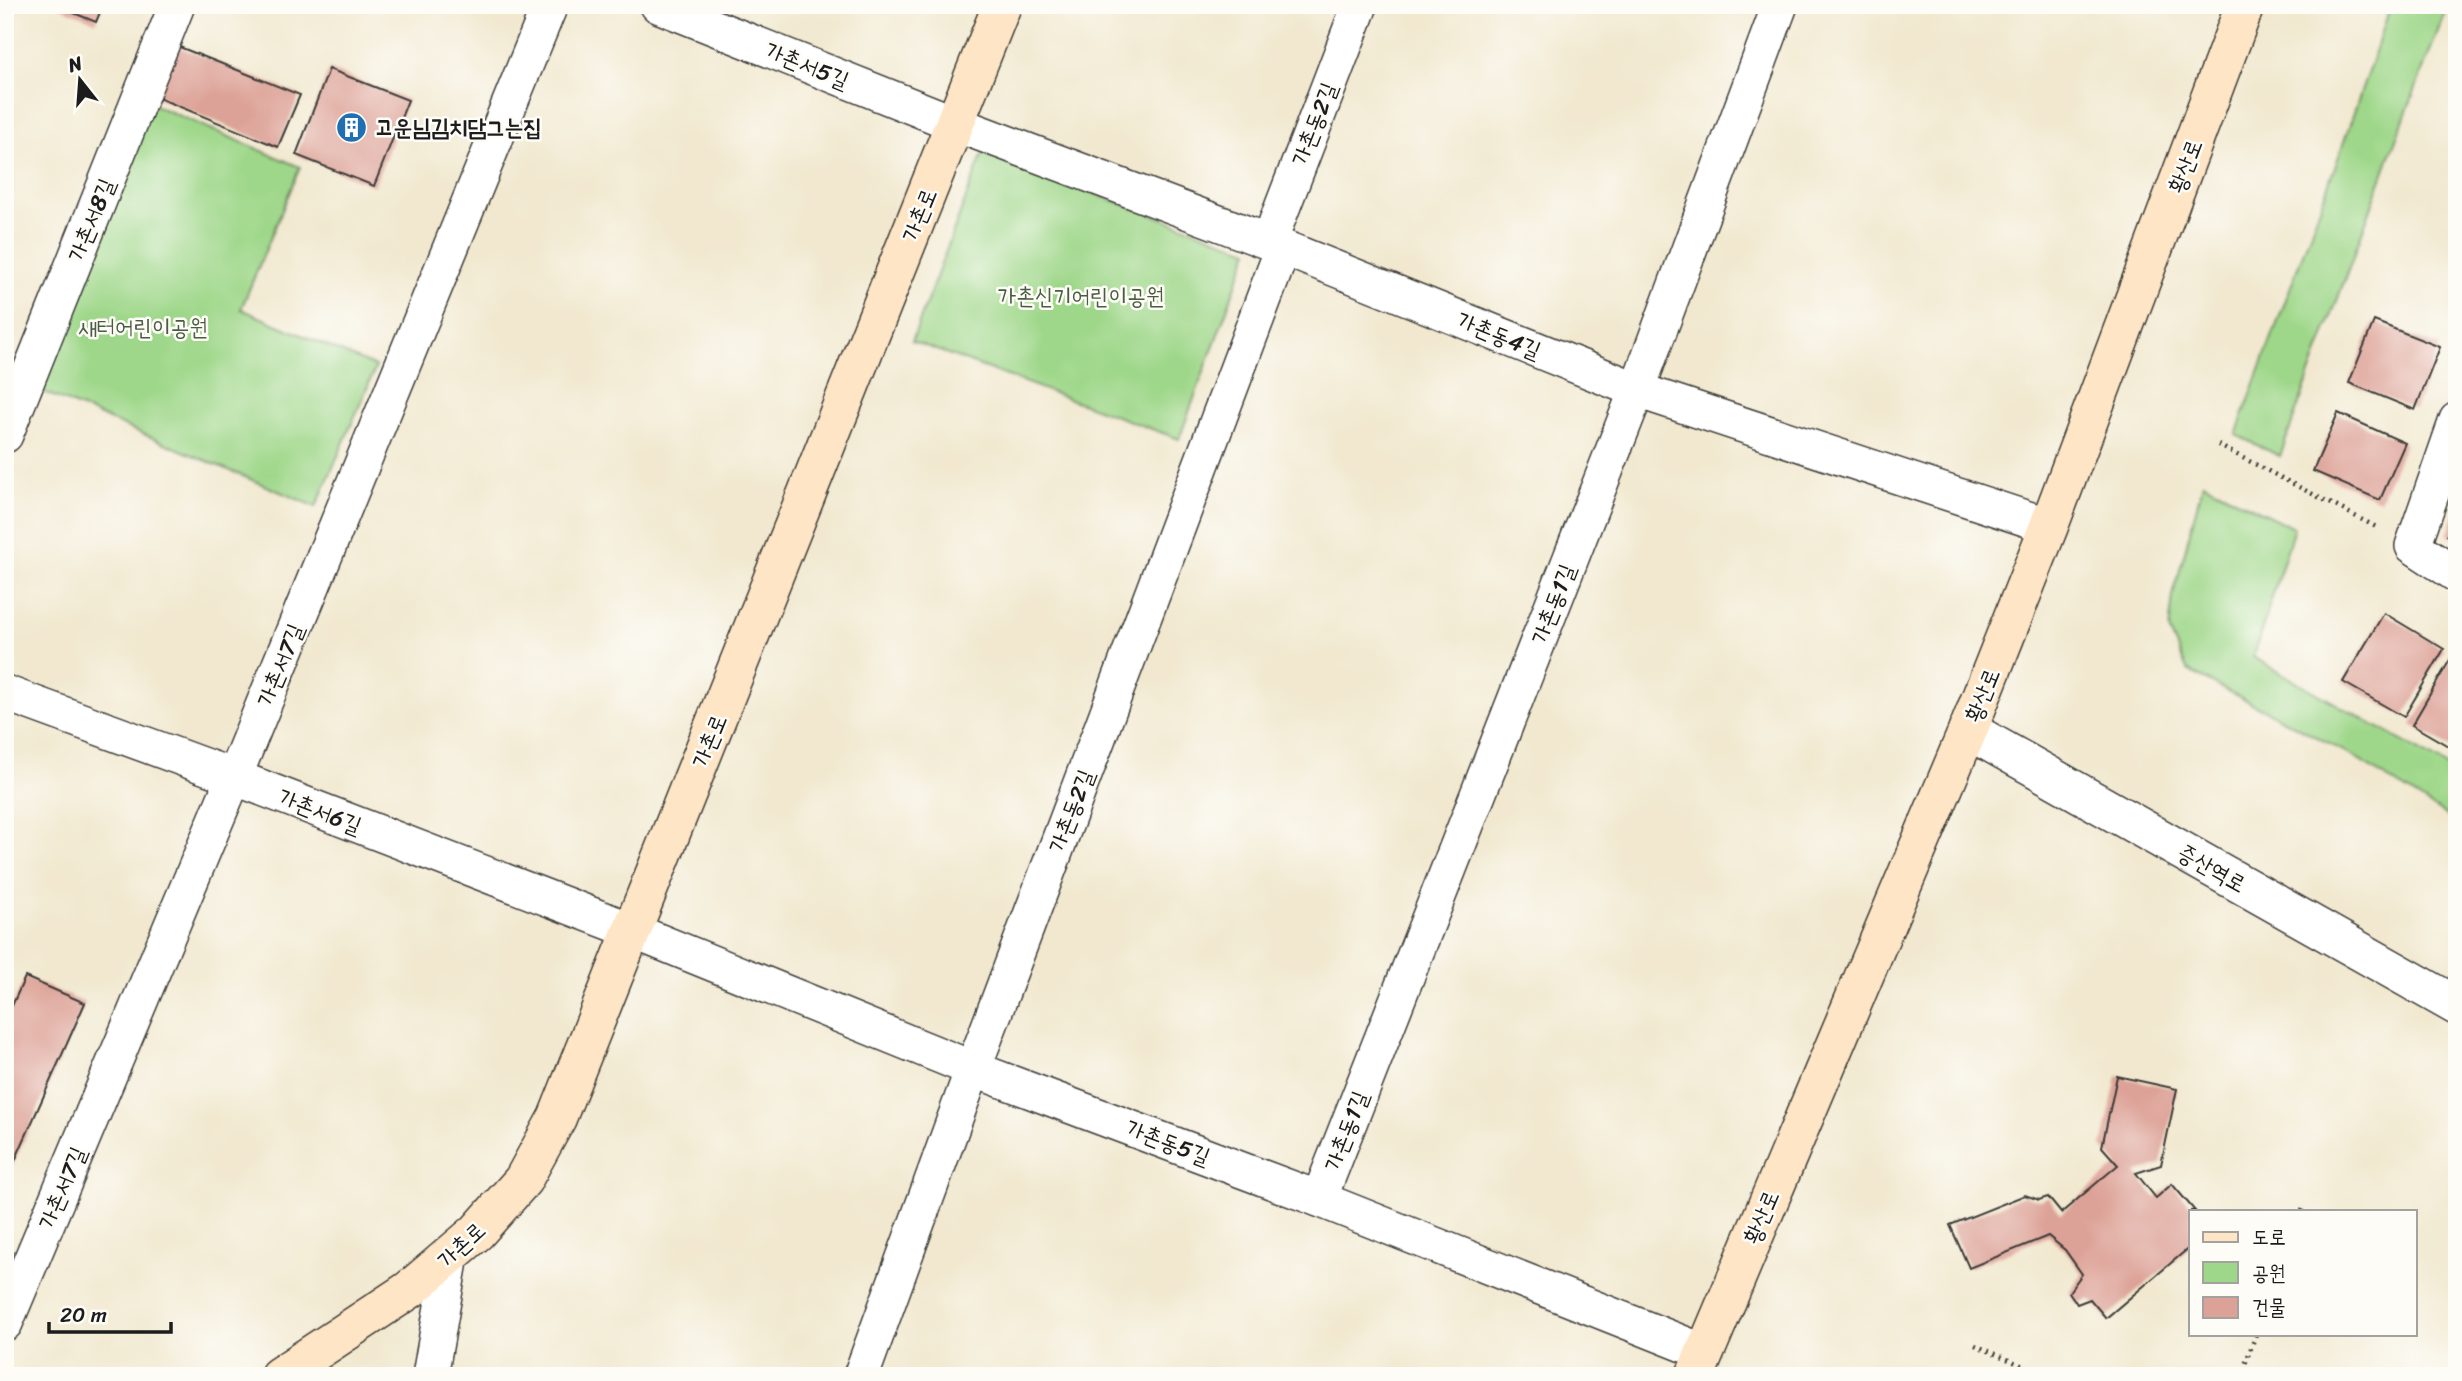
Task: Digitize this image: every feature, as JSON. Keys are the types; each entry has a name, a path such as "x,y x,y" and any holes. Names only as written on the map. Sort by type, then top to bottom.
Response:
{"main road":[{"name":"가촌로","path":"279,1376 409,1290 477,1232 523,1180 557,1118 1002,5"},
{"name":"황산로","path":"1700,1364 1968,730 2049,526 2245,5"}],"street":[{"name":"가촌서8길","path":"5,435 177,5"},
{"name":"가촌서7길","path":"5,1322 234,778 550,5"},
{"name":"가촌서5길","path":"658,5 956,124"},
{"name":"가촌동2길","path":"861,1376 1276,245 1360,5"},
{"name":"가촌동1길","path":"1319,1199 1637,390 1780,5"},
{"name":"가촌동4길","path":"956,124 1276,245 1637,390 2049,526"},
{"path":"2457,420 2413,546 2457,575"},
{"name":"가촌서6길","path":"5,693 633,931"},
{"name":"증산역로","path":"1968,730 2457,1006"},
{"name":"가촌동5길","path":"633,931 973,1069 1319,1199 1700,1364"},
{"path":"430,1376 451,1255"}],"path":[{"path":"2218,445 2413,546"},
{"path":"2241,1376 2255,1336"},
{"path":"1975,1345 2046,1376"}],"green space":[{"path":"2391,5 2448,5 2280,456 2236,435 2340,153"},
{"name":"새터어린이공원","path":"135,97 300,167 241,309 376,367 316,507 15,380"},
{"name":"가촌신기어린이공원","path":"983,153 1249,250 1179,439 912,341"},
{"path":"2203,483 2294,528 2253,657 2457,772 2457,822 2344,751 2187,670 2169,630 2173,596"}],"building":[{"path":"54,5 103,5 96,22"},
{"path":"177,46 300,95 278,147 156,97"},
{"name":"고운님김치담그는집","path":"329,69 408,100 374,186 296,155"},
{"path":"2374,321 2440,347 2415,410 2349,383"},
{"path":"2338,413 2405,443 2380,500 2313,471"},
{"path":"2457,507 2457,538 2447,535"},
{"path":"2384,613 2444,649 2404,717 2343,682"},
{"path":"2454,653 2457,654 2457,751 2412,725"},
{"path":"25,977 85,1003 5,1183 5,1021"},
{"path":"2117,1076 2177,1089 2161,1165 2136,1173 2156,1198 2172,1184 2194,1210 2189,1210 2189,1248 2106,1318 2090,1299 2077,1304 2069,1292 2082,1274 2065,1250 2048,1236 1969,1268 1950,1225 2025,1195 2039,1200 2048,1197 2061,1213 2118,1165 2102,1147"}],"place":[{"name":"고운님김치담그는집","path":"352,127"}]}
